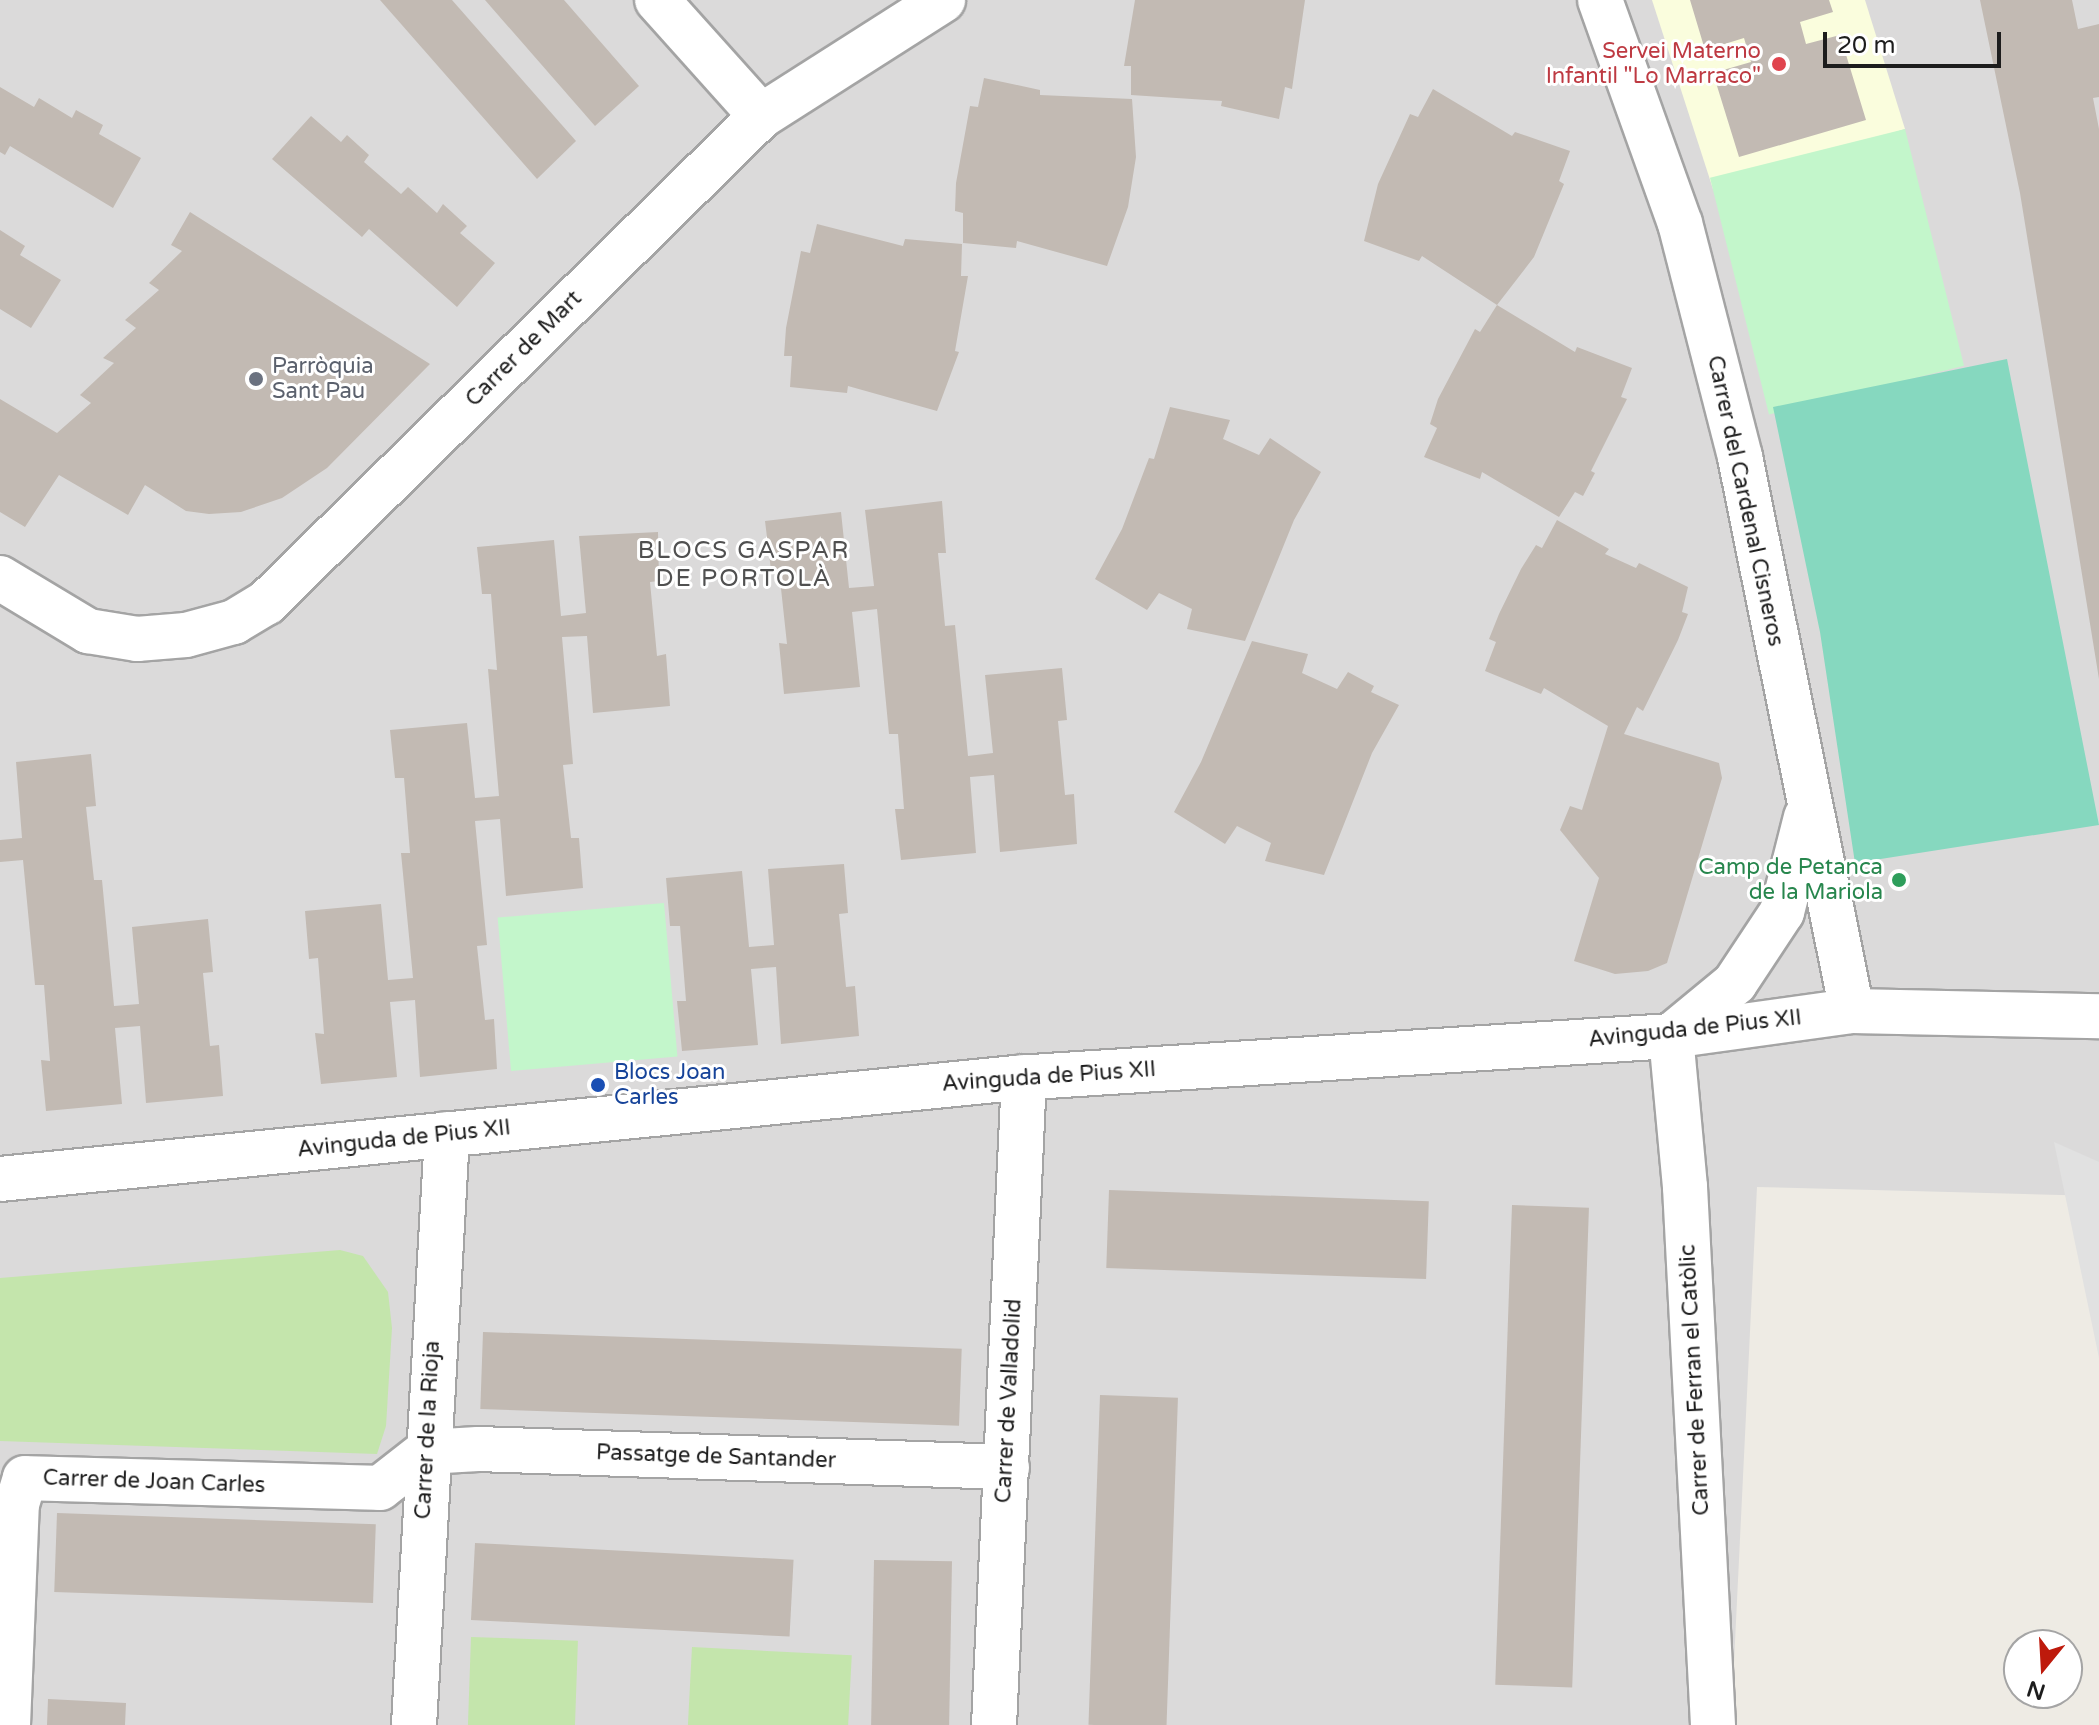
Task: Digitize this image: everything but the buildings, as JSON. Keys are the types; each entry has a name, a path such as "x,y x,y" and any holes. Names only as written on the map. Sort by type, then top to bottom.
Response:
{"street":[{"path":"657,0 761,116"},
{"name":"Carrer de Mart","path":"0,578 88,631 137,639 186,635 234,622 266,603 761,116 943,0"},
{"name":"Carrer del Cardenal Cisneros","path":"1600,0 1684,237 1740,457 1808,806 1852,1011"},
{"path":"1671,1036 1735,983 1782,912 1808,806"},
{"name":"Avinguda de Pius XII","path":"0,1179 1024,1077 1671,1036 1852,1011 2099,1016"},
{"name":"Carrer de Ferran el Catòlic","path":"1671,1036 1685,1187 1713,1725"},
{"name":"Carrer de Valladolid","path":"994,1725 1024,1077"},
{"name":"Carrer de la Rioja","path":"414,1725 426,1452 447,1134"},
{"name":"Passatge de Santander","path":"426,1452 478,1449 1007,1467"},
{"name":"Carrer de Joan Carles","path":"8,1725 21,1479 380,1488 426,1452"}],"shaded area":[{"path":"0,0 2099,0 2099,1196 1757,1187 1731,1725 0,1725"},
{"name":"Servei Materno Infantil \"Lo Marraco\"","path":"1652,0 1865,0 1905,129 1713,189"},
{"path":"2054,1142 2099,1162 2099,1358"}],"green space":[{"path":"1905,129 1964,366 1769,414 1710,178"},
{"path":"2007,359 2099,825 1855,863 1820,632 1773,407"},
{"path":"664,903 677,1056 511,1071 498,918"},
{"path":"340,1250 363,1256 388,1292 392,1328 386,1426 377,1454 0,1441 0,1278"},
{"path":"471,1637 578,1641 575,1725 468,1725"},
{"path":"692,1647 852,1655 848,1725 688,1725"}],"place":[{"name":"Servei Materno Infantil \"Lo Marraco\"","path":"1779,64"},
{"name":"Parròquia Sant Pau","path":"256,379"},
{"name":"Camp de Petanca de la Mariola","path":"1899,880"},
{"name":"Blocs Joan Carles","path":"598,1085"}],"district":[{"name":"BLOCS GASPAR DE PORTOLÀ","path":"744,565"}]}
